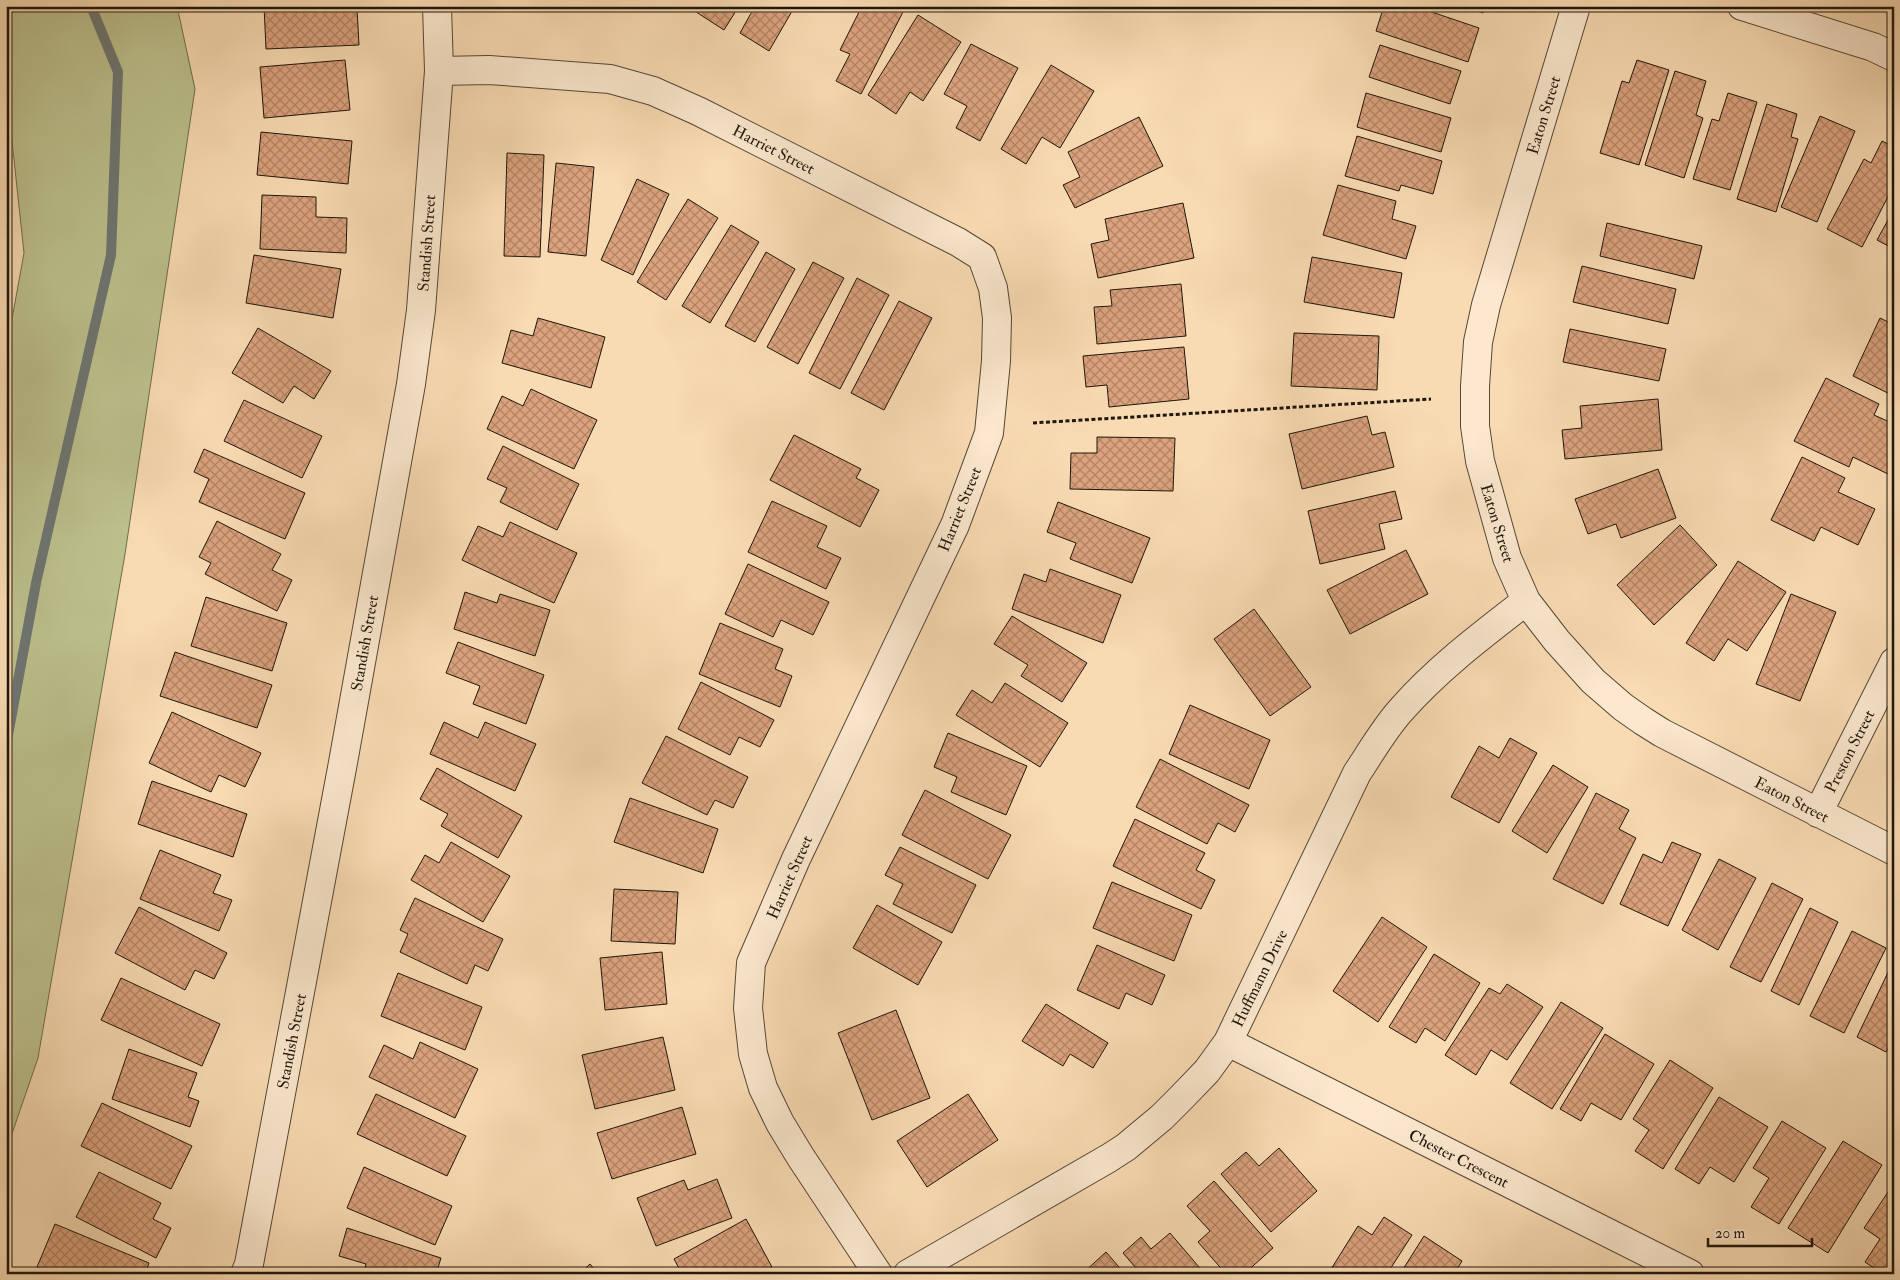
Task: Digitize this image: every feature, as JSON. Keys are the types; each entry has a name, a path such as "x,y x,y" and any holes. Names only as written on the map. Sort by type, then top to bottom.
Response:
{"street":[{"name":"Standish Street","path":"245,1274 249,1264 340,778 411,384 421,310 439,71 437,6"},
{"name":"Eaton Street","path":"1576,6 1486,306 1478,342 1475,426 1480,461 1506,558 1526,601 1557,641 1593,681 1636,717 1662,733 1894,851"},
{"path":"1742,6 1873,47 1894,57"},
{"name":"Harriet Street","path":"439,71 489,70 610,79 653,91 698,111 958,242 982,257 993,288 997,318 996,361 989,433 955,524 800,850 751,963 748,1008 753,1054 764,1088 780,1123 800,1156 878,1274"},
{"name":"Huffmann Drive","path":"908,1274 1126,1147 1162,1117 1207,1071 1228,1042 1357,773 1374,747 1400,711 1438,672 1526,601"},
{"name":"Preston Street","path":"1818,813 1894,662"},
{"name":"Chester Crescent","path":"1228,1042 1690,1274"}],"path":[{"path":"1033,423 1431,399"}],"green space":[{"path":"6,6 177,6 195,89 125,554 38,1058 6,1151 6,352 24,253 6,85"}],"building":[{"path":"264,6 339,6 339,10 357,9 359,45 266,49"},
{"path":"695,6 739,6 724,30 693,10"},
{"path":"755,6 795,6 769,51 740,33"},
{"path":"862,6 897,6 904,10 861,94 836,81 850,54 840,50"},
{"path":"1384,6 1414,6 1479,28 1468,62 1376,31"},
{"path":"1461,6 1485,6 1483,13"},
{"path":"918,15 961,42 923,101 910,92 896,114 868,95"},
{"path":"971,44 1018,68 980,141 956,128 967,106 944,94"},
{"path":"1380,45 1461,71 1450,104 1369,77"},
{"path":"345,60 350,110 264,118 260,67"},
{"path":"1637,60 1669,70 1639,165 1600,153 1622,81 1629,83"},
{"path":"1051,65 1094,91 1060,148 1042,137 1026,164 1001,149"},
{"path":"1675,71 1706,81 1696,115 1703,118 1684,178 1645,165"},
{"path":"1366,93 1451,118 1441,152 1357,127"},
{"path":"1728,93 1757,102 1730,190 1693,179 1712,119 1719,121"},
{"path":"1767,104 1797,114 1791,137 1798,139 1776,212 1737,199"},
{"path":"1820,116 1855,131 1817,222 1781,207"},
{"path":"1139,117 1163,166 1075,208 1063,185 1080,177 1068,152"},
{"path":"261,132 352,141 348,184 257,175"},
{"path":"1357,136 1442,161 1433,194 1401,185 1399,191 1345,176"},
{"path":"1882,141 1894,147 1894,185 1862,247 1827,229 1864,159 1871,163"},
{"path":"507,153 544,155 540,257 504,256"},
{"path":"556,163 594,167 586,256 548,252"},
{"path":"637,179 669,194 633,275 601,260"},
{"path":"1338,185 1396,201 1392,219 1416,226 1406,259 1323,235"},
{"path":"262,195 316,197 316,217 347,218 346,253 260,249"},
{"path":"688,199 718,218 666,300 637,282"},
{"path":"1183,203 1194,258 1098,278 1091,244 1109,240 1105,219"},
{"path":"1894,209 1894,249 1877,240"},
{"path":"1607,223 1702,246 1694,279 1600,256"},
{"path":"731,225 759,242 710,323 682,306"},
{"path":"766,252 795,269 755,342 725,326"},
{"path":"254,255 341,269 333,318 246,303"},
{"path":"1312,257 1402,273 1394,318 1304,302"},
{"path":"813,262 844,278 798,364 767,347"},
{"path":"1582,266 1676,289 1668,324 1573,302"},
{"path":"857,278 889,295 840,389 809,373"},
{"path":"1181,284 1186,336 1097,344 1094,307 1112,306 1110,290"},
{"path":"899,301 932,318 884,410 851,393"},
{"path":"538,318 605,337 591,388 502,363 511,330 533,336"},
{"path":"1880,318 1894,325 1894,396 1853,376"},
{"path":"258,328 331,371 314,399 294,386 283,403 232,373"},
{"path":"1570,329 1666,349 1659,381 1563,362"},
{"path":"1294,333 1379,336 1377,390 1291,386"},
{"path":"1184,347 1189,399 1109,407 1107,385 1086,387 1083,356"},
{"path":"1826,378 1879,404 1874,415 1894,424 1894,462 1888,474 1853,457 1849,467 1794,441"},
{"path":"531,389 597,420 574,469 487,429 502,396 523,406"},
{"path":"1658,399 1662,450 1565,459 1562,430 1582,428 1580,406"},
{"path":"244,400 322,436 302,478 224,441"},
{"path":"1367,416 1372,435 1385,432 1394,467 1302,489 1289,434"},
{"path":"794,435 861,469 856,478 879,490 860,527 770,480"},
{"path":"1097,437 1175,438 1173,491 1070,489 1071,453 1097,453"},
{"path":"503,446 579,484 557,530 500,502 507,488 487,479"},
{"path":"204,449 305,493 285,539 199,502 209,479 194,472"},
{"path":"1802,457 1845,478 1838,492 1875,509 1858,545 1821,527 1814,541 1771,520"},
{"path":"1658,469 1676,518 1621,538 1616,524 1588,534 1575,499"},
{"path":"1395,491 1402,519 1379,524 1385,549 1320,564 1308,511"},
{"path":"772,501 827,526 817,547 841,558 826,589 748,552"},
{"path":"1058,502 1150,538 1132,583 1070,559 1076,543 1047,532"},
{"path":"217,521 281,554 272,570 292,580 277,611 205,574 211,563 199,557"},
{"path":"510,522 577,553 554,603 462,560 478,526 503,537"},
{"path":"1680,525 1717,565 1654,625 1617,585"},
{"path":"1406,550 1428,594 1350,634 1327,590"},
{"path":"1738,561 1786,592 1747,651 1728,639 1714,661 1686,643"},
{"path":"748,564 829,602 813,635 781,620 773,637 725,614"},
{"path":"1050,569 1121,595 1103,643 1012,609 1024,574 1046,582"},
{"path":"465,592 497,603 500,594 550,610 535,656 454,629"},
{"path":"1791,594 1836,612 1800,701 1756,684"},
{"path":"206,597 287,623 272,671 191,646"},
{"path":"1254,609 1311,687 1270,716 1214,639"},
{"path":"1012,616 1087,663 1062,702 1021,676 1028,665 994,644"},
{"path":"720,623 783,649 775,669 792,676 780,707 699,674"},
{"path":"458,642 544,675 526,724 473,704 480,686 446,673"},
{"path":"175,652 272,685 257,728 160,696"},
{"path":"701,682 774,720 760,747 739,737 730,755 678,729"},
{"path":"1005,683 1068,723 1040,767 956,715 972,690 992,703"},
{"path":"1190,705 1270,740 1249,789 1169,754"},
{"path":"172,712 261,753 245,787 219,775 211,792 149,763"},
{"path":"444,722 478,738 485,722 536,744 515,791 430,754"},
{"path":"948,733 1027,766 1006,815 951,792 957,777 934,767"},
{"path":"666,736 748,777 733,808 715,800 707,815 642,783"},
{"path":"1510,738 1537,753 1499,823 1451,797 1479,746 1499,758"},
{"path":"1160,759 1249,805 1235,832 1218,823 1207,844 1136,807"},
{"path":"1553,765 1588,787 1547,853 1512,831"},
{"path":"437,768 522,816 498,858 441,826 448,814 420,799"},
{"path":"152,781 247,814 233,857 138,824"},
{"path":"925,790 1011,835 988,879 902,835"},
{"path":"1596,793 1629,810 1619,829 1636,838 1603,904 1553,879"},
{"path":"630,798 718,829 703,873 614,842"},
{"path":"1135,819 1205,853 1196,870 1215,880 1201,909 1113,866"},
{"path":"451,842 510,876 483,922 411,880 425,855 439,863"},
{"path":"1672,842 1701,854 1668,926 1620,904 1643,854 1662,863"},
{"path":"900,847 976,885 952,933 893,904 903,884 885,875"},
{"path":"160,850 221,875 213,893 232,900 219,931 140,899"},
{"path":"1719,859 1756,878 1718,950 1682,930"},
{"path":"1112,882 1192,915 1174,961 1093,928"},
{"path":"1772,883 1803,899 1761,982 1730,967"},
{"path":"614,889 678,892 675,944 611,941"},
{"path":"415,898 503,939 488,971 475,965 467,984 400,952 408,934 400,930"},
{"path":"877,905 942,942 918,985 853,948"},
{"path":"139,907 227,953 214,979 195,970 185,990 115,953"},
{"path":"1810,908 1838,922 1799,1005 1771,991"},
{"path":"1382,917 1427,947 1378,1022 1333,991"},
{"path":"1852,931 1886,948 1844,1033 1810,1016"},
{"path":"1097,945 1165,975 1152,1005 1126,993 1119,1009 1077,990"},
{"path":"662,952 667,1004 605,1010 600,958"},
{"path":"1434,954 1480,983 1445,1041 1425,1028 1416,1043 1389,1027"},
{"path":"1894,960 1894,1037 1886,1052 1857,1037"},
{"path":"398,973 482,1007 465,1050 381,1016"},
{"path":"121,978 220,1024 202,1066 101,1020"},
{"path":"1507,984 1543,1007 1507,1060 1491,1050 1476,1075 1445,1055 1489,988 1500,994"},
{"path":"1561,1002 1603,1028 1552,1109 1510,1083"},
{"path":"1046,1004 1108,1043 1093,1068 1070,1054 1063,1066 1022,1041"},
{"path":"896,1010 930,1098 872,1120 838,1033"},
{"path":"1605,1034 1654,1064 1621,1120 1591,1103 1581,1121 1560,1109"},
{"path":"663,1037 675,1090 595,1109 582,1055"},
{"path":"420,1042 478,1069 455,1118 369,1077 384,1045 413,1059"},
{"path":"129,1049 197,1073 188,1097 199,1101 190,1127 112,1099"},
{"path":"1670,1060 1713,1088 1663,1169 1635,1151 1649,1130 1633,1119"},
{"path":"376,1094 466,1136 447,1176 357,1134"},
{"path":"968,1094 998,1140 927,1187 897,1141"},
{"path":"1719,1097 1768,1127 1734,1182 1710,1167 1699,1184 1675,1169"},
{"path":"102,1103 192,1146 171,1189 81,1146"},
{"path":"682,1107 696,1154 612,1179 597,1133"},
{"path":"1782,1121 1826,1148 1779,1224 1751,1207 1769,1178 1753,1168"},
{"path":"1843,1141 1882,1165 1828,1253 1788,1228"},
{"path":"1279,1148 1317,1191 1271,1232 1221,1174 1246,1152 1259,1166"},
{"path":"364,1167 452,1206 435,1245 347,1208"},
{"path":"99,1172 161,1203 153,1219 171,1228 156,1258 76,1217"},
{"path":"717,1179 732,1218 656,1246 637,1198 684,1180 688,1190"},
{"path":"1214,1181 1273,1248 1244,1274 1226,1274 1198,1242 1210,1231 1187,1206"},
{"path":"1894,1183 1894,1274 1883,1274 1865,1262 1880,1239 1864,1228"},
{"path":"1384,1217 1412,1235 1387,1274 1328,1274 1358,1226 1372,1235"},
{"path":"746,1219 772,1267 760,1274 682,1274 674,1259"},
{"path":"55,1224 149,1263 145,1274 53,1274 37,1267"},
{"path":"347,1228 441,1258 436,1274 363,1274 366,1264 339,1256"},
{"path":"1170,1233 1205,1274 1141,1274 1123,1253 1141,1237 1151,1249"},
{"path":"1424,1236 1462,1261 1454,1274 1400,1274"},
{"path":"1106,1252 1125,1274 1082,1274"},
{"path":"590,1264 598,1274 579,1274"}],"waterway":[{"path":"6,746 36,583 111,255 118,72 91,6"}]}
